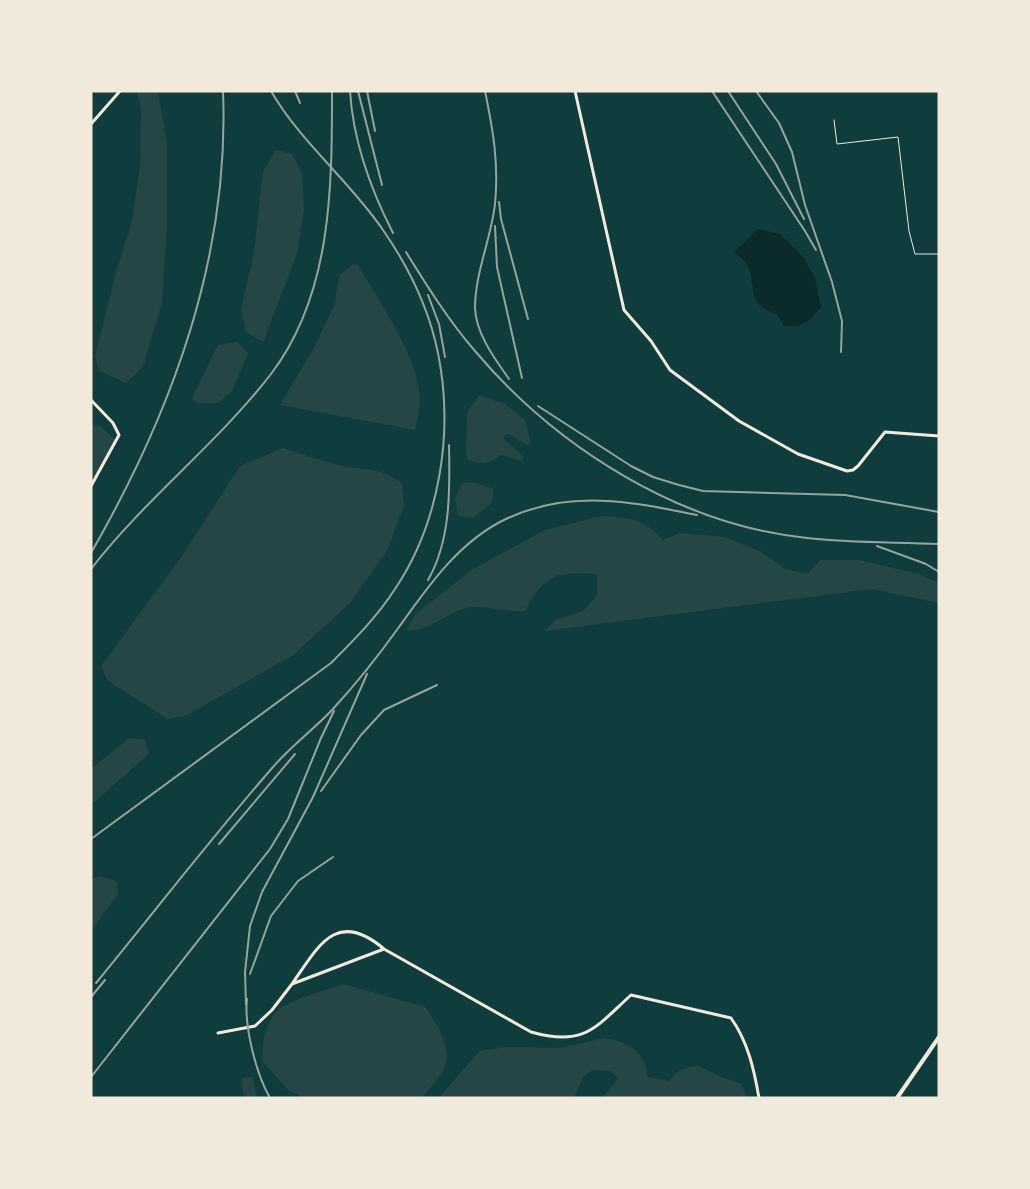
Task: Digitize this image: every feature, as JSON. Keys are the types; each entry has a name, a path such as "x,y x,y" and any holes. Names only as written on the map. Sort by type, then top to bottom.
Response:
{"street":[{"path":"91,124 120,91"},
{"path":"575,91 624,310 651,341 670,370 739,421 798,454 846,471 853,470 858,466 885,432 939,436"},
{"path":"91,400 113,423 119,435 91,486"},
{"path":"218,1033 255,1026 272,1010 323,940 339,933 355,933 368,936 384,949 532,1032 557,1038 574,1038 588,1032 599,1025 631,995 731,1018 741,1032 753,1063 759,1098"},
{"path":"292,984 384,949"},
{"path":"897,1098 939,1037"}],"lane":[{"path":"834,120 837,144 898,137 909,231 914,254 939,254"}],"shaded area":[{"path":"137,91 158,91 167,143 167,225 162,303 143,367 126,383 99,371 95,356 116,272 132,222 140,165 141,112"},
{"path":"276,150 292,154 302,173 304,210 297,254 263,342 246,332 241,310 254,253 263,171"},
{"path":"758,229 780,234 804,258 815,278 821,307 810,320 801,325 784,326 777,314 761,306 754,296 747,265 734,252"},
{"path":"353,264 358,265 385,310 403,343 416,375 420,396 415,430 280,405 315,346 334,306 340,275"},
{"path":"237,342 248,353 232,391 218,403 198,404 192,398 218,345"},
{"path":"479,395 505,404 525,420 531,443 527,445 509,434 504,435 504,439 524,457 522,461 501,455 486,463 469,460 466,455 467,413"},
{"path":"91,423 101,427 117,441 91,486"},
{"path":"283,448 343,466 381,472 402,483 404,505 387,551 350,603 292,656 185,716 168,719 108,681 101,666 182,556 240,466"},
{"path":"474,482 494,489 492,503 473,518 458,516 455,499 462,483"},
{"path":"602,516 636,520 663,540 680,533 724,537 760,551 785,569 808,574 820,560 859,560 919,574 939,583 939,603 872,589 544,631 556,620 583,611 597,595 597,574 571,574 561,575 546,582 532,598 525,611 471,607 421,629 406,630 416,614 473,569 545,530"},
{"path":"129,738 145,740 149,754 91,805 91,769"},
{"path":"99,876 117,881 118,894 91,931 91,879"},
{"path":"344,984 425,1007 430,1014 439,1029 447,1053 442,1073 422,1098 305,1098 288,1090 262,1061 266,1030 275,1013 297,1000"},
{"path":"604,1038 621,1042 634,1049 643,1060 648,1077 668,1081 680,1070 697,1065 721,1077 741,1084 747,1098 602,1098 618,1079 611,1071 593,1070 583,1077 574,1098 439,1098 479,1051 506,1047 561,1048"},
{"path":"253,1077 257,1098 244,1098 241,1078"}],"railway":[{"path":"91,553 147,445 190,331 206,273 217,213 223,152 223,91"},
{"path":"91,839 331,663 373,619 395,589 423,535 433,506 443,445 443,383 434,337 423,304 401,258 383,230 356,195 297,128 271,91"},
{"path":"295,91 300,103"},
{"path":"91,569 134,519 250,400 271,374 291,343 306,310 317,275 324,238 329,202 332,91"},
{"path":"350,91 355,128 364,164 377,200 393,233"},
{"path":"358,91 382,185"},
{"path":"367,91 375,131"},
{"path":"485,91 494,147 496,189 493,217 478,282 475,308 476,318 483,337 492,355 509,379"},
{"path":"712,91 816,250"},
{"path":"728,91 776,164 804,219"},
{"path":"756,91 779,123 792,152 805,205 832,282 842,321 841,352"},
{"path":"499,202 501,219 528,319"},
{"path":"495,226 497,267 522,378"},
{"path":"406,252 456,328 507,386 543,419 582,449 623,476 667,498 713,517 759,530 823,540 939,544"},
{"path":"428,295 439,324 445,357"},
{"path":"538,406 631,466 653,477 679,485 703,491 845,495 939,512"},
{"path":"428,580 436,565 448,514 449,445"},
{"path":"96,983 250,793 280,759 341,700 375,659 434,580 460,551 475,538 508,518 556,503 579,501 626,503 697,515"},
{"path":"877,546 926,564 939,572"},
{"path":"246,1005 245,972 250,926 262,892 313,797 367,674"},
{"path":"321,791 361,735 384,710 437,685"},
{"path":"91,1077 270,849 288,819 334,711"},
{"path":"219,844 295,754"},
{"path":"250,974 271,916 298,881 333,857"},
{"path":"91,997 105,980"},
{"path":"247,999 247,1022 252,1050 260,1076 270,1098"}]}
